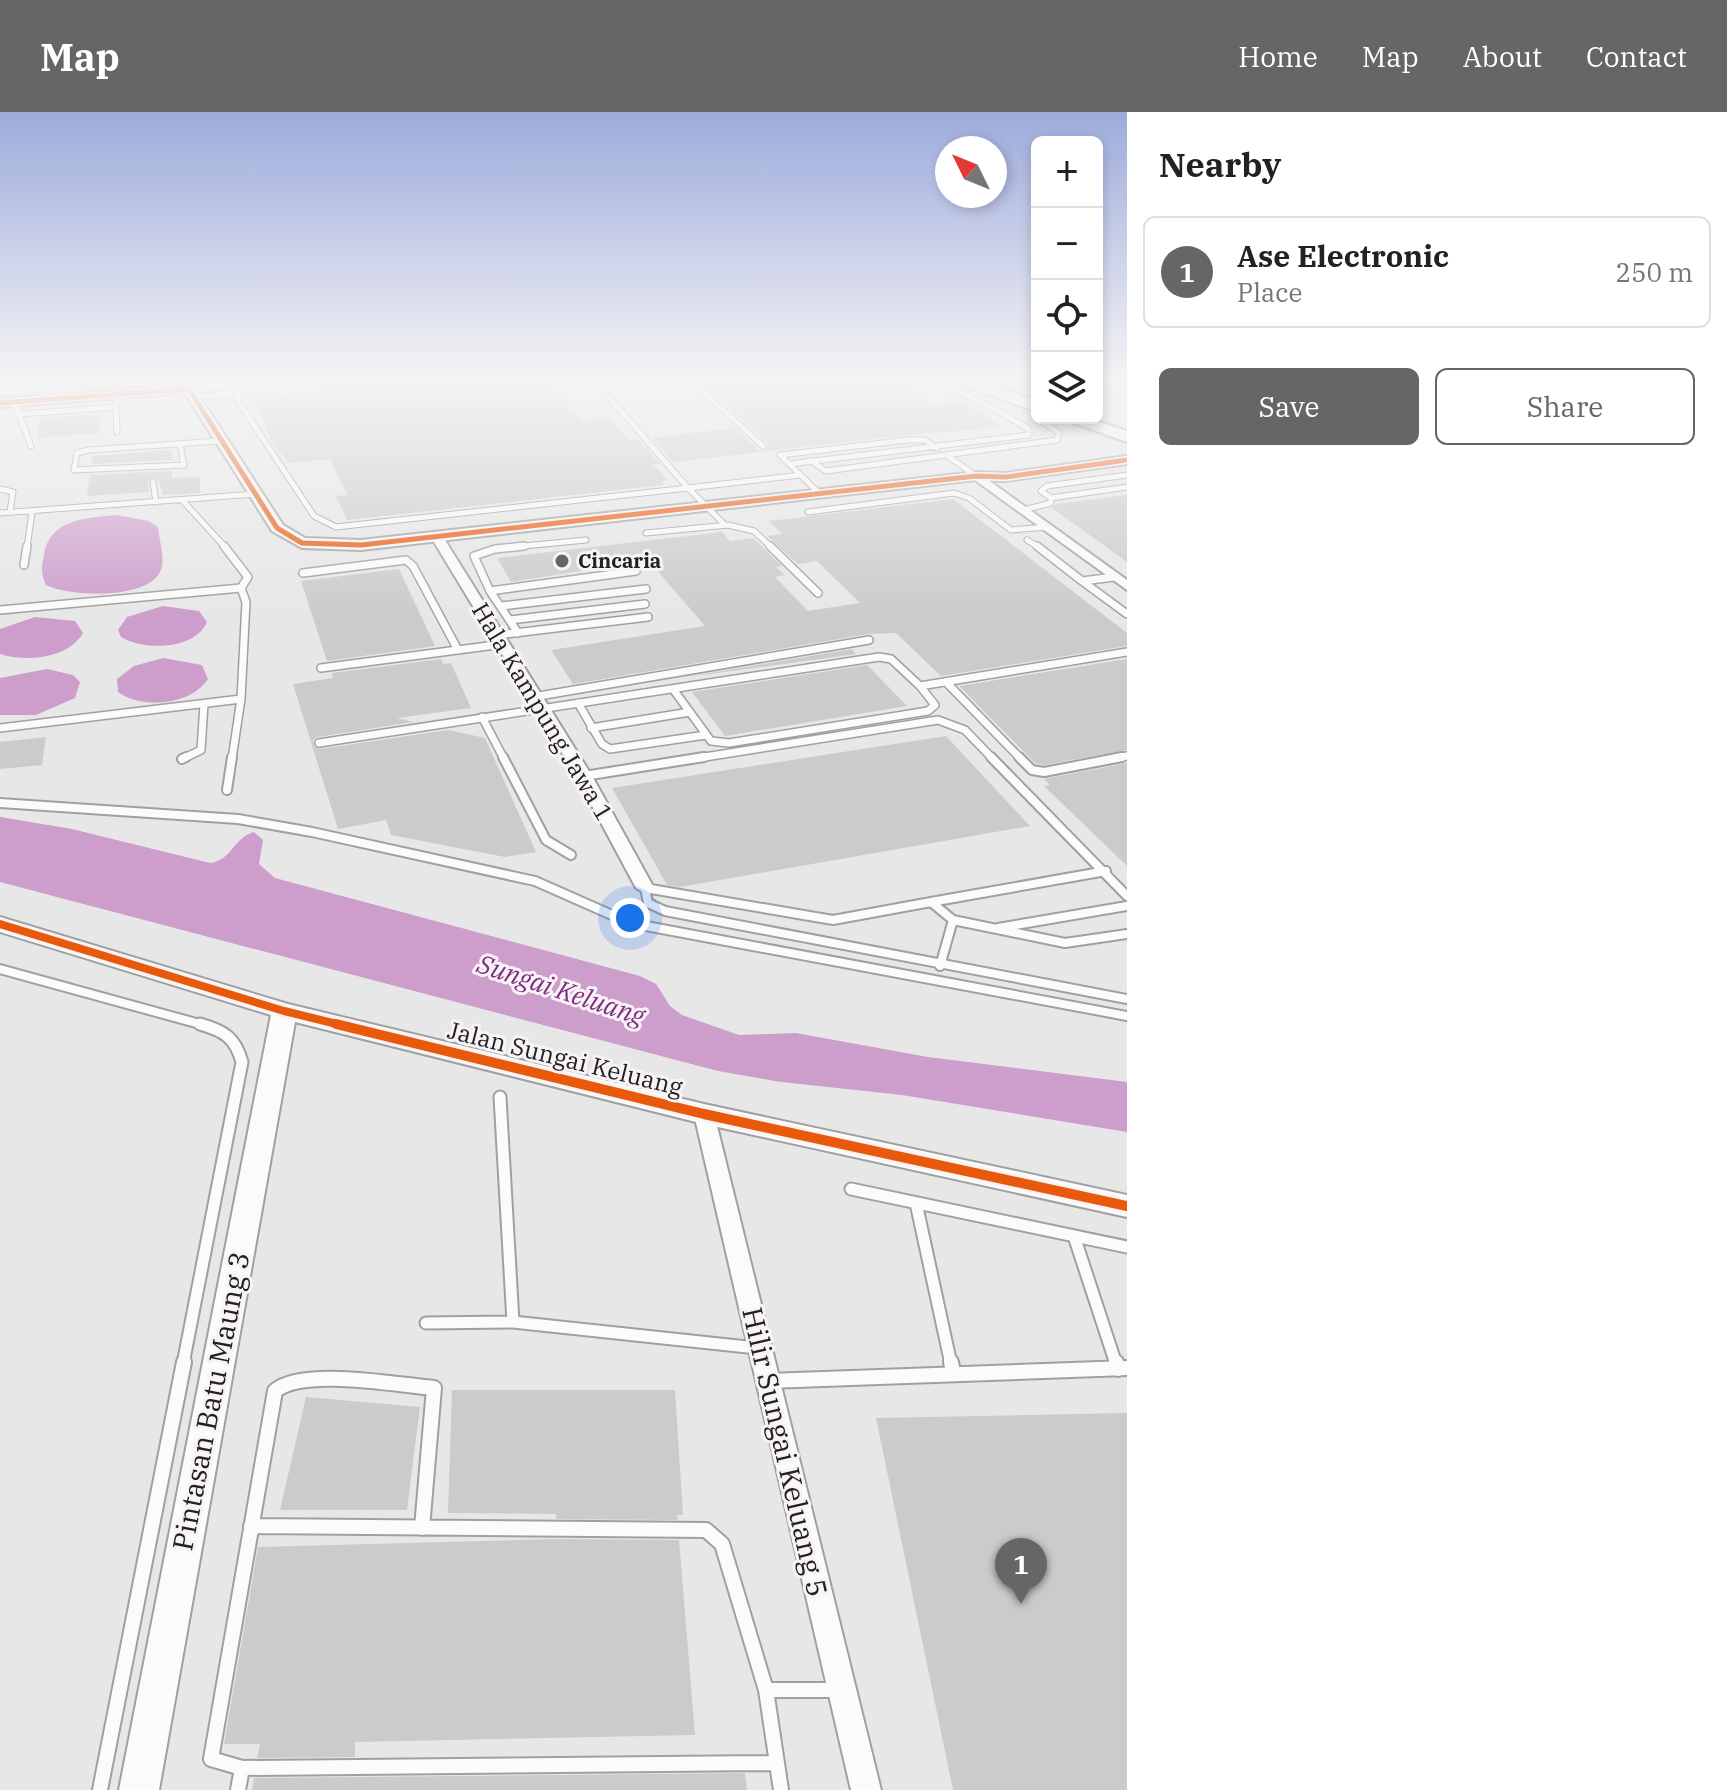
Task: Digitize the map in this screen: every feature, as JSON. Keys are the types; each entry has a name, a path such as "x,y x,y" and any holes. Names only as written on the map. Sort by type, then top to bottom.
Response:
{"street":[{"path":"231,458 277,528 302,543 361,545 976,476 1006,477 1079,458"},
{"path":"976,476 1127,586"},
{"name":"Hala Kampung Jawa 1","path":"437,537 584,776 645,888"},
{"name":"Jalan Sungai Keluang","path":"0,924 284,1011 704,1114 1127,1206"},
{"name":"Pintasan Batu Maung 3","path":"139,1790 284,1011"},
{"name":"Hilir Sungai Keluang 5","path":"704,1114 866,1790"}],"lane":[{"path":"76,458 74,470 184,465 183,458"},
{"path":"276,458 314,516 336,527 800,475"},
{"path":"662,458 724,524"},
{"path":"783,458 820,494"},
{"path":"789,464 835,458"},
{"path":"811,461 826,471 938,458"},
{"path":"952,458 976,476"},
{"path":"1060,503 1042,489 1127,475"},
{"path":"153,482 156,502"},
{"path":"1052,498 1127,487"},
{"path":"0,489 13,492 10,512"},
{"path":"808,512 954,493 969,498 1011,530 1048,527"},
{"path":"0,513 255,494"},
{"path":"1024,510 1051,503 1052,498"},
{"path":"182,500 246,570 248,577 241,588"},
{"path":"24,565 32,512"},
{"path":"646,533 724,524 754,531 818,593"},
{"path":"518,633 490,591 474,556 495,549 586,540"},
{"path":"1027,540 1059,560 1127,614"},
{"path":"303,573 406,560 413,566 458,650"},
{"path":"490,591 636,571"},
{"path":"1082,581 1114,577"},
{"path":"0,610 241,588"},
{"path":"227,790 241,699 246,602 241,588"},
{"path":"501,606 646,589"},
{"path":"510,620 645,604"},
{"path":"321,668 458,650 518,633 648,617"},
{"path":"319,743 482,717 536,702 869,640"},
{"path":"920,686 1127,652"},
{"path":"536,702 578,703 883,656 891,659 920,686 935,705 928,711 729,743 711,741 673,689"},
{"path":"946,682 1032,770 1044,772 1127,756"},
{"path":"0,728 241,699"},
{"path":"578,703 591,728 610,749 706,735"},
{"path":"182,759 201,750 204,704"},
{"path":"591,728 690,712"},
{"path":"482,717 546,840 571,855"},
{"path":"584,776 938,720 965,730 1106,871 1127,896"},
{"path":"0,803 238,819 312,832 535,881 630,923 1127,1016"},
{"path":"1106,871 833,920 645,888 648,903 665,911 940,966 1127,999"},
{"path":"931,902 953,920 1065,943 1127,934"},
{"path":"991,929 1127,906"},
{"path":"940,966 953,920"},
{"path":"0,969 222,1030 237,1043 242,1062 100,1790"},
{"path":"500,1097 513,1322"},
{"path":"851,1189 1127,1247"},
{"path":"916,1203 953,1372"},
{"path":"768,1381 1122,1368 1074,1236"},
{"path":"426,1323 513,1322 761,1348"},
{"path":"422,1528 436,1391 430,1387 315,1379 284,1383 275,1391 211,1759 222,1765 242,1768 776,1763"},
{"path":"251,1526 706,1530 722,1544 766,1690 781,1790"},
{"path":"766,1690 842,1690"},
{"path":"238,1790 242,1768"}],"water":[{"path":"116,515 149,521 158,527 162,566 156,577 129,591 110,593 73,592 46,585 42,573 44,554 54,534 71,522"},
{"path":"163,606 199,611 207,622 201,631 181,643 155,646 121,637 118,630 127,617"},
{"path":"35,617 75,621 83,633 67,648 46,656 22,658 0,654 0,629"},
{"path":"163,658 202,665 208,679 190,695 166,702 140,701 118,692 117,679 134,666"},
{"path":"47,669 73,675 80,682 75,698 36,715 0,715 0,678"},
{"name":"Sungai Keluang","path":"0,817 72,829 210,863 223,858 254,832 263,840 259,864 275,878 640,976 656,984 670,1006 682,1015 739,1035 796,1033 928,1057 1127,1082 1127,1132 902,1095 781,1082 718,1071 0,882"}],"building":[{"path":"93,458 172,460 92,464"},
{"path":"285,458 655,458 660,464 653,464 668,480 661,481 665,485 347,520 336,496 347,495 330,459 289,463"},
{"path":"670,458 705,458 673,462"},
{"path":"172,471 172,478 200,477 200,493 163,495 158,479 153,477 148,481 149,492 87,496 90,475"},
{"path":"1127,495 1127,562 1052,508 1056,504"},
{"path":"953,499 1127,633 1127,646 941,676 896,633 868,634 573,684 551,650 705,626 648,560 511,582 497,558 722,532 730,541 753,538 782,566 776,567 785,575 775,577 808,611 860,603 817,561 798,564 767,536 782,534 769,521"},
{"path":"399,569 435,646 327,661 301,581"},
{"path":"852,649 856,654 681,678"},
{"path":"441,659 443,664 451,663 471,708 397,718 413,722 318,737 313,740 314,746 320,749 448,730 485,738 536,852 505,857 391,835 386,820 338,829 293,684 333,678 332,673"},
{"path":"1127,659 1127,750 1044,765 1035,763 959,686"},
{"path":"867,665 907,706 725,736 692,692"},
{"path":"946,736 1030,826 680,887 667,885 612,788"},
{"path":"46,737 42,765 0,769 0,742"},
{"path":"1127,763 1127,866 1044,786 1050,785 1044,779"},
{"path":"452,1390 675,1390 683,1515 677,1515 678,1520 556,1519 556,1514 448,1513"},
{"path":"306,1397 420,1407 407,1510 280,1510"},
{"path":"1127,1413 1127,1790 953,1790 876,1418"},
{"path":"556,1539 679,1540 695,1735 355,1742 355,1757 257,1758 260,1744 224,1744 258,1547"},
{"path":"745,1773 747,1790 252,1790 254,1778"}],"cycle path":[{"path":"233,458 277,528 302,543 361,545 976,476 1006,477 1127,460"},
{"path":"0,924 284,1011 704,1114 1127,1206"}],"place":[{"name":"Cincaria","path":"562,561"},
{"name":"Ase Electronic","path":"1021,1604"}]}
